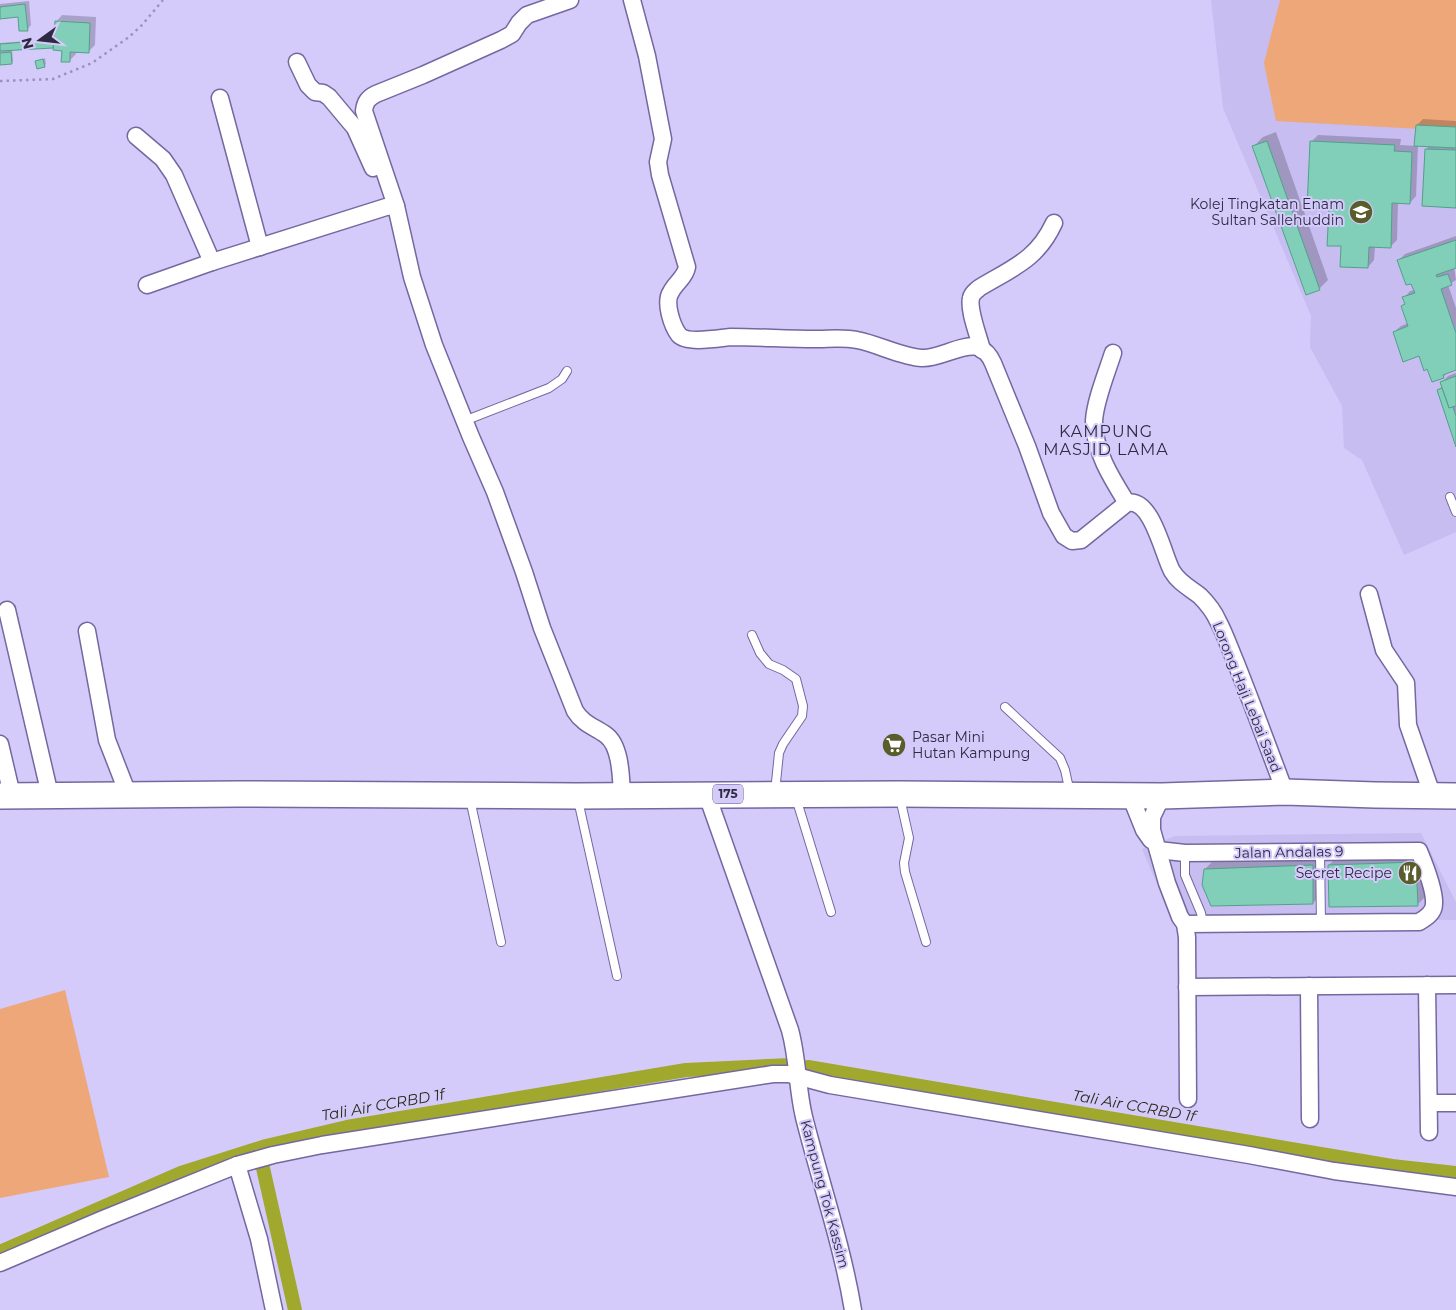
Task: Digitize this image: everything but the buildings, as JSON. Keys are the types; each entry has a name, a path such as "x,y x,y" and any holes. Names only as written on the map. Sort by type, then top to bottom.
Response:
{"main road":[{"name":"175","path":"6,796 128,794 577,796 899,794 1162,796 1284,792 1444,796"}],"street":[{"path":"570,0 527,15 512,34 500,40 368,98 364,111 434,345 495,492 542,628 575,711 582,720 606,735 615,746 620,769 622,795"},
{"path":"632,0 647,56 663,138 658,162 660,175 687,267 684,276 668,297 674,325 682,338 692,340 751,337 841,338 874,344 919,358 928,358 969,347 976,347 982,350 989,355 993,363 1028,446 1051,513 1064,536 1072,541 1081,540 1127,503 1104,462 1094,422 1097,405 1113,353"},
{"path":"297,62 308,85 315,92 329,97 355,128 391,206"},
{"path":"220,98 260,247"},
{"path":"136,136 162,159 174,174 212,262"},
{"path":"147,285 212,262 391,206"},
{"path":"982,350 972,311 971,298 979,288 1030,256 1042,245 1054,223"},
{"name":"Lorong Haji Lebai Saad","path":"1127,503 1136,503 1146,512 1176,577 1182,584 1201,598 1218,620 1257,714 1284,792"},
{"path":"1369,594 1384,650 1406,683 1408,725 1444,796"},
{"path":"7,610 50,795"},
{"path":"87,631 107,740 128,794"},
{"path":"0,744 6,796"},
{"name":"Kampung Tok Kassim","path":"707,795 790,1030 804,1114 843,1261 853,1310"},
{"path":"1130,795 1144,830 1158,850"},
{"path":"1162,796 1152,817 1152,830 1166,884 1180,917 1185,924 1188,1099"},
{"name":"Jalan Andalas 9","path":"1158,850 1185,853 1419,851 1435,904 1425,919 1419,922 1322,923"},
{"path":"1185,924 1322,923"},
{"path":"1427,985 1429,1132"},
{"path":"1187,987 1456,985"},
{"path":"1309,986 1310,1119"},
{"path":"0,1263 237,1165 273,1155 322,1145 773,1074 789,1074 830,1085 909,1099 1334,1170 1456,1186"},
{"path":"1429,1103 1456,1103"},
{"path":"237,1165 259,1240 274,1310"}],"lane":[{"path":"464,421 549,388 562,378 567,370"},
{"path":"1450,497 1456,512"},
{"path":"752,635 760,653 768,664 783,670 796,679 803,706 802,716 783,744 779,754 784,794 831,912"},
{"path":"1004,706 1060,758 1071,795"},
{"path":"899,794 909,838 904,863 905,872 926,942"},
{"path":"469,795 501,942"},
{"path":"577,796 617,976"},
{"path":"1320,852 1322,923"},
{"path":"1185,853 1185,875 1201,913 1202,924"}],"path":[{"path":"0,81 53,80 92,63 129,37 163,0"}],"shaded area":[{"name":"Kolej Tingkatan Enam Sultan Sallehuddin","path":"1211,0 1456,0 1456,532 1404,555 1362,460 1344,448 1342,406 1310,347 1311,316 1223,108"},
{"path":"1280,0 1456,0 1456,131 1276,121 1264,63"},
{"path":"1421,833 1456,902 1456,920 1171,917 1142,849 1175,836"},
{"path":"65,990 109,1177 0,1198 0,1009"}],"waterway":[{"name":"Tali Air CCRBD 1f","path":"0,1252 181,1173 266,1146 347,1127 686,1070 791,1065"},
{"name":"Tali Air CCRBD 1f","path":"808,1067 1392,1166 1456,1173"},
{"path":"263,1168 295,1310"}],"place":[{"name":"Kolej Tingkatan Enam Sultan Sallehuddin","path":"1361,212"},
{"name":"Pasar Mini Hutan Kampung","path":"894,745"},
{"name":"Secret Recipe","path":"1410,873"}],"district":[{"name":"KAMPUNG MASJID LAMA","path":"1106,440"}]}
